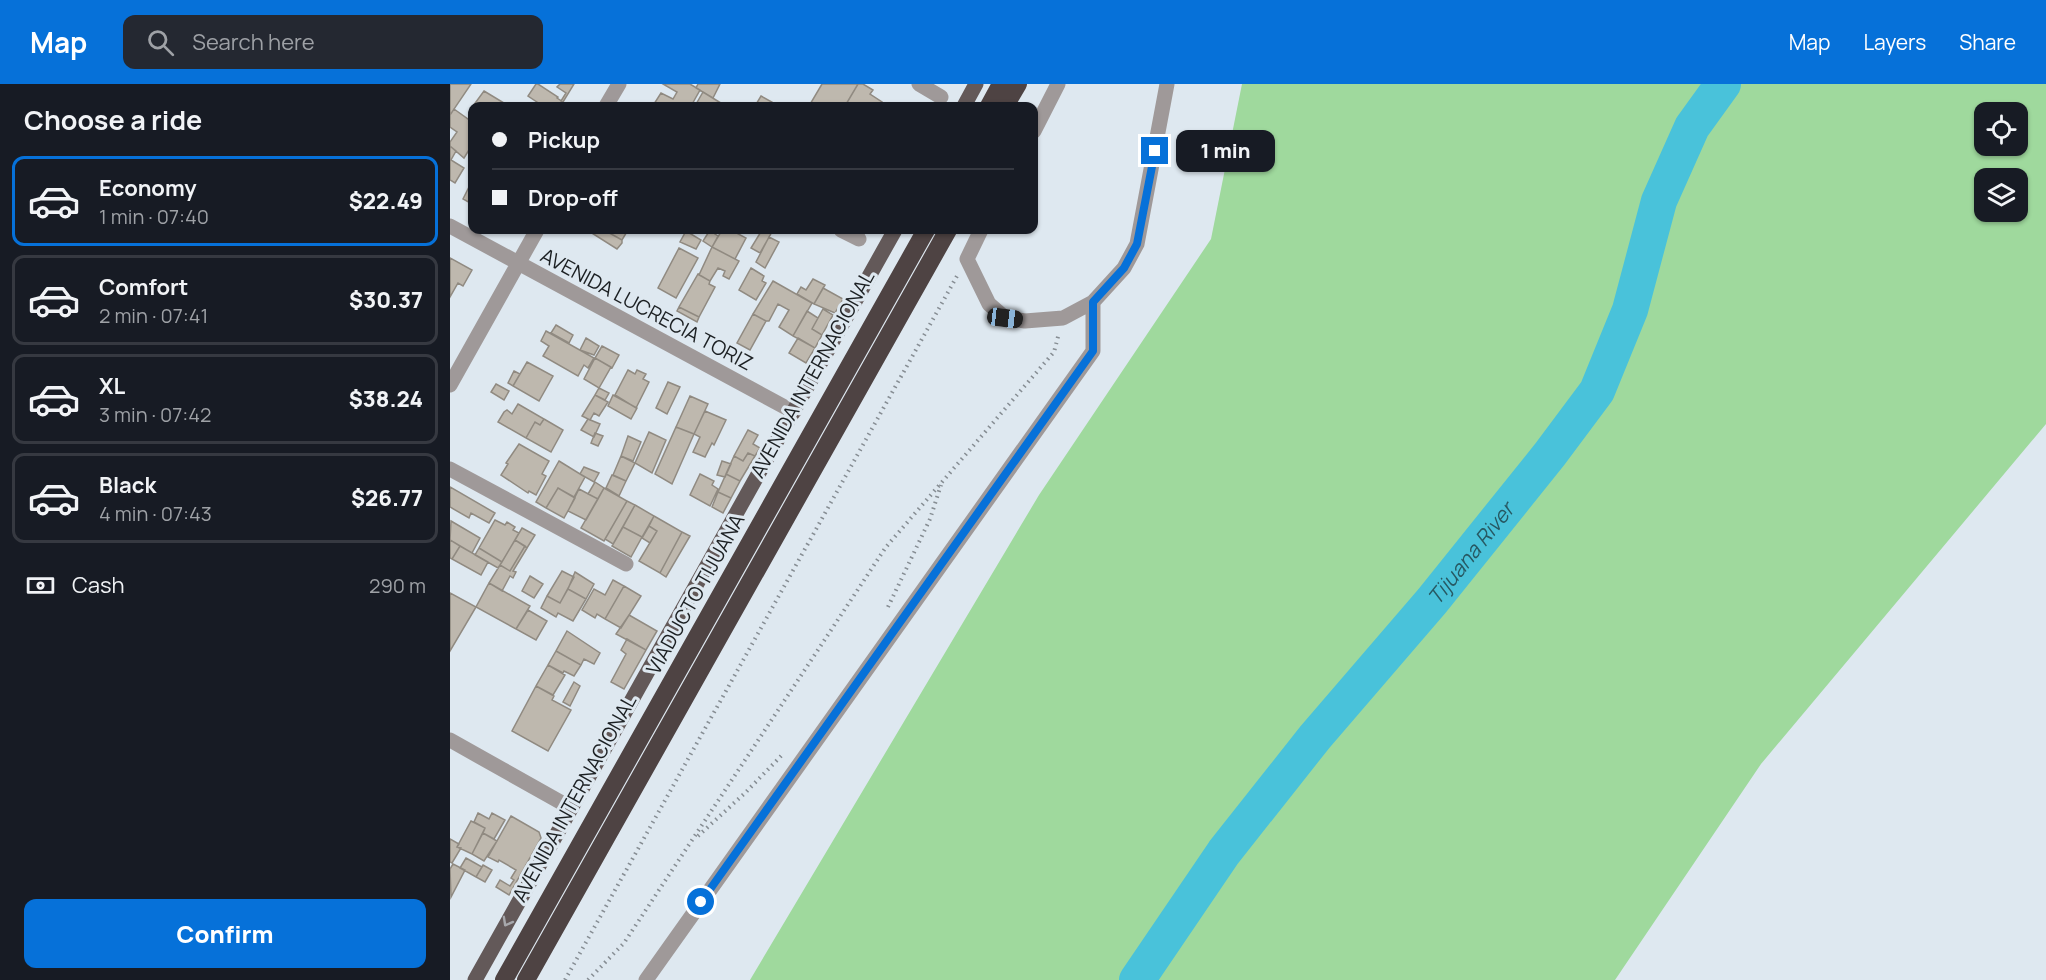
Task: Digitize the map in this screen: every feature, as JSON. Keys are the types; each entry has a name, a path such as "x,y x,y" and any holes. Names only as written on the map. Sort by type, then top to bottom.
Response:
{"highway":[{"path":"990,102 1001,84"},
{"path":"998,102 1008,84"},
{"path":"1007,102 1018,84"},
{"path":"1020,102 1030,84"},
{"name":"AVENIDA INTERNACIONAL","path":"497,980 918,234"},
{"name":"VIADUCTO TIJUANA","path":"504,980 924,234"},
{"name":"VIADUCTO TIJUANA","path":"513,980 933,234"},
{"path":"526,980 946,234"}],"main road":[{"path":"966,102 976,84"},
{"name":"AVENIDA INTERNACIONAL","path":"475,980 893,234"}],"street":[{"path":"614,102 618,84"},
{"path":"919,84 941,97"},
{"path":"1038,122 1058,84"},
{"path":"979,234 967,259 988,303 1005,318 1025,321 1063,318 1093,302 1124,268 1137,244 1167,84"},
{"name":"AVENIDA LUCRECIA TORIZ","path":"450,226 794,412"},
{"path":"450,385 535,234"},
{"path":"849,234 859,239"},
{"path":"646,980 1093,351 1093,302"},
{"path":"450,468 626,564"},
{"path":"450,740 571,808"}],"path":[{"path":"565,980 967,259"},
{"path":"588,980 624,943 886,547 1054,352 1063,318"},
{"path":"886,611 930,519 942,482"},
{"path":"693,841 785,752"}],"green space":[{"path":"1242,84 2046,84 2046,424 1761,764 1615,980 750,980 1039,495 1211,239"}],"building":[{"path":"450,84 471,84 450,115"},
{"path":"536,84 563,102 537,102 528,96"},
{"path":"560,84 574,84 563,102 561,101 566,93 557,87"},
{"path":"663,84 690,84 700,90 693,102 655,102 661,93 673,99 677,92"},
{"path":"698,84 720,84 713,98 696,88"},
{"path":"822,84 858,84 847,102 811,102"},
{"path":"858,84 863,84 873,90 870,94 882,102 847,102"},
{"path":"484,91 502,102 476,102"},
{"path":"703,92 719,102 697,102"},
{"path":"761,96 772,102 757,102"},
{"path":"454,109 468,119 468,152 464,158 450,146 457,132 450,127 450,115"},
{"path":"450,146 456,151 451,160 464,168 455,183 450,180"},
{"path":"468,189 468,202 463,199"},
{"path":"593,234 611,234 622,240 617,249"},
{"path":"611,234 626,234 622,240"},
{"path":"684,234 691,234 701,240 696,249 680,242"},
{"path":"707,234 718,236 712,247 703,241"},
{"path":"720,234 738,234 746,238 735,259 712,247"},
{"path":"760,234 771,234 760,253 751,248"},
{"path":"769,237 779,242 765,268 756,262"},
{"path":"712,247 739,261 729,279 723,276 725,271 718,268 710,281 699,275"},
{"path":"679,248 698,258 676,298 658,288"},
{"path":"450,258 472,270 463,286 458,283 450,297"},
{"path":"751,268 764,276 762,281 766,283 756,300 739,290"},
{"path":"698,274 715,287 699,317 679,307"},
{"path":"813,279 825,285 814,304 797,294 801,287 806,290"},
{"path":"773,281 812,303 793,336 779,327 789,310 778,304 769,321 753,314"},
{"path":"823,288 843,299 835,313 814,304"},
{"path":"679,307 699,317 697,322 677,311"},
{"path":"823,309 833,315 822,335 812,329"},
{"path":"807,311 818,318 812,329 822,335 815,348 793,336"},
{"path":"753,314 766,321 750,350 737,343"},
{"path":"556,325 573,335 569,343 551,333"},
{"path":"546,331 594,358 588,368 584,365 578,376 543,356 549,346 541,341"},
{"path":"586,338 599,346 594,355 580,350"},
{"path":"798,338 815,348 806,363 789,353"},
{"path":"602,346 619,355 612,368 595,358"},
{"path":"595,358 611,367 599,388 584,379"},
{"path":"527,362 553,376 539,401 513,386"},
{"path":"628,370 635,374 637,370 646,374 643,379 649,382 636,408 615,395"},
{"path":"514,371 520,374 513,386 508,383"},
{"path":"668,382 680,387 667,414 656,408"},
{"path":"496,384 509,391 504,400 491,392"},
{"path":"599,388 609,393 605,400 595,395"},
{"path":"595,395 608,402 599,416 594,413 590,420 582,416"},
{"path":"613,395 637,408 631,419 608,406"},
{"path":"690,396 708,404 694,434 676,427"},
{"path":"518,404 544,419 540,425 535,422 526,438 498,422 507,410 512,414"},
{"path":"705,411 726,420 714,445 712,443 705,457 693,452 700,437 694,434"},
{"path":"544,419 563,430 551,452 526,438 535,422 540,425"},
{"path":"588,419 600,424 594,437 581,430"},
{"path":"676,427 694,434 672,484 655,474"},
{"path":"748,430 758,435 753,444 760,448 755,456 748,453 743,461 734,456"},
{"path":"649,432 666,440 652,473 635,463"},
{"path":"595,433 603,436 598,446 591,443"},
{"path":"628,436 641,442 633,461 621,456"},
{"path":"519,444 549,461 542,474 546,476 536,495 529,491 528,493 501,475"},
{"path":"748,453 755,456 740,481 726,474 734,456 743,461"},
{"path":"621,456 635,463 626,481 613,475"},
{"path":"559,461 585,477 574,497 558,488 546,508 536,502"},
{"path":"722,461 731,464 725,477 717,475"},
{"path":"584,467 599,473 594,482 580,474"},
{"path":"700,474 714,481 712,485 718,489 710,506 690,495"},
{"path":"726,474 740,481 731,498 718,492"},
{"path":"612,475 626,481 619,496 606,488"},
{"path":"595,482 604,488 598,499 588,494"},
{"path":"450,487 495,513 489,523 471,513 469,518 450,507"},
{"path":"558,488 575,498 564,518 546,508"},
{"path":"604,488 627,501 604,541 581,528"},
{"path":"579,489 598,499 586,520 568,511"},
{"path":"718,492 731,498 723,513 712,507"},
{"path":"627,501 635,505 613,544 605,539"},
{"path":"635,505 654,516 642,537 623,527"},
{"path":"654,516 682,532 660,573 639,561 657,531 649,526"},
{"path":"495,520 505,525 507,522 515,527 513,530 519,533 502,562 479,548"},
{"path":"451,521 480,538 472,553 450,540"},
{"path":"649,526 657,531 650,543 642,538"},
{"path":"623,527 642,537 631,557 612,546"},
{"path":"522,528 535,535 527,548 515,540"},
{"path":"682,532 690,536 666,577 660,573"},
{"path":"450,540 460,546 452,559 450,558"},
{"path":"515,540 525,546 510,571 500,565"},
{"path":"460,546 488,562 481,575 452,559"},
{"path":"525,546 527,548 513,571 516,572 513,578 510,576 502,591 489,583 500,565 510,571"},
{"path":"479,548 502,562 498,568 475,555"},
{"path":"562,571 574,577 560,603 547,596"},
{"path":"575,572 594,584 586,599 568,589"},
{"path":"530,576 543,584 534,598 522,591"},
{"path":"613,580 624,586 605,619 597,614 595,618 582,610 594,589 605,595"},
{"path":"489,583 530,606 516,629 476,607"},
{"path":"624,586 641,596 621,628 605,619"},
{"path":"568,589 586,599 573,621 558,613 556,617 541,608 547,596 560,603"},
{"path":"450,593 476,607 450,651"},
{"path":"528,610 547,621 536,640 516,629"},
{"path":"629,615 657,631 646,650 616,634"},
{"path":"567,631 600,653 594,664 584,659 581,665 556,651"},
{"path":"627,639 646,650 624,689 611,682 626,654 621,650"},
{"path":"556,651 581,665 574,676 548,665"},
{"path":"548,665 565,675 553,695 536,686"},
{"path":"574,682 580,686 570,706 563,702"},
{"path":"536,686 554,696 552,700 571,710 548,751 512,731"},
{"path":"478,813 489,819 492,813 505,820 494,839 483,833 485,828 474,822"},
{"path":"511,816 539,832 541,838 509,895 496,887 500,880 510,886 514,880 511,878 516,870 499,860 498,862 488,857"},
{"path":"471,821 485,828 472,854 457,847"},
{"path":"483,833 497,841 484,861 472,854"},
{"path":"450,839 459,844 457,847 461,848 452,863 450,862"},
{"path":"466,858 482,867 476,877 460,868"},
{"path":"453,864 465,870 451,897 450,869"},
{"path":"483,865 492,870 485,882 476,877"}],"waterway":[{"name":"Tijuana River","path":"1137,980 1224,852 1315,737 1432,601 1550,454 1597,391 1630,310 1659,201 1692,127 1723,84"}],"route":[{"path":"701,902 1093,351 1093,302 1124,268 1137,244 1155,151"}]}
